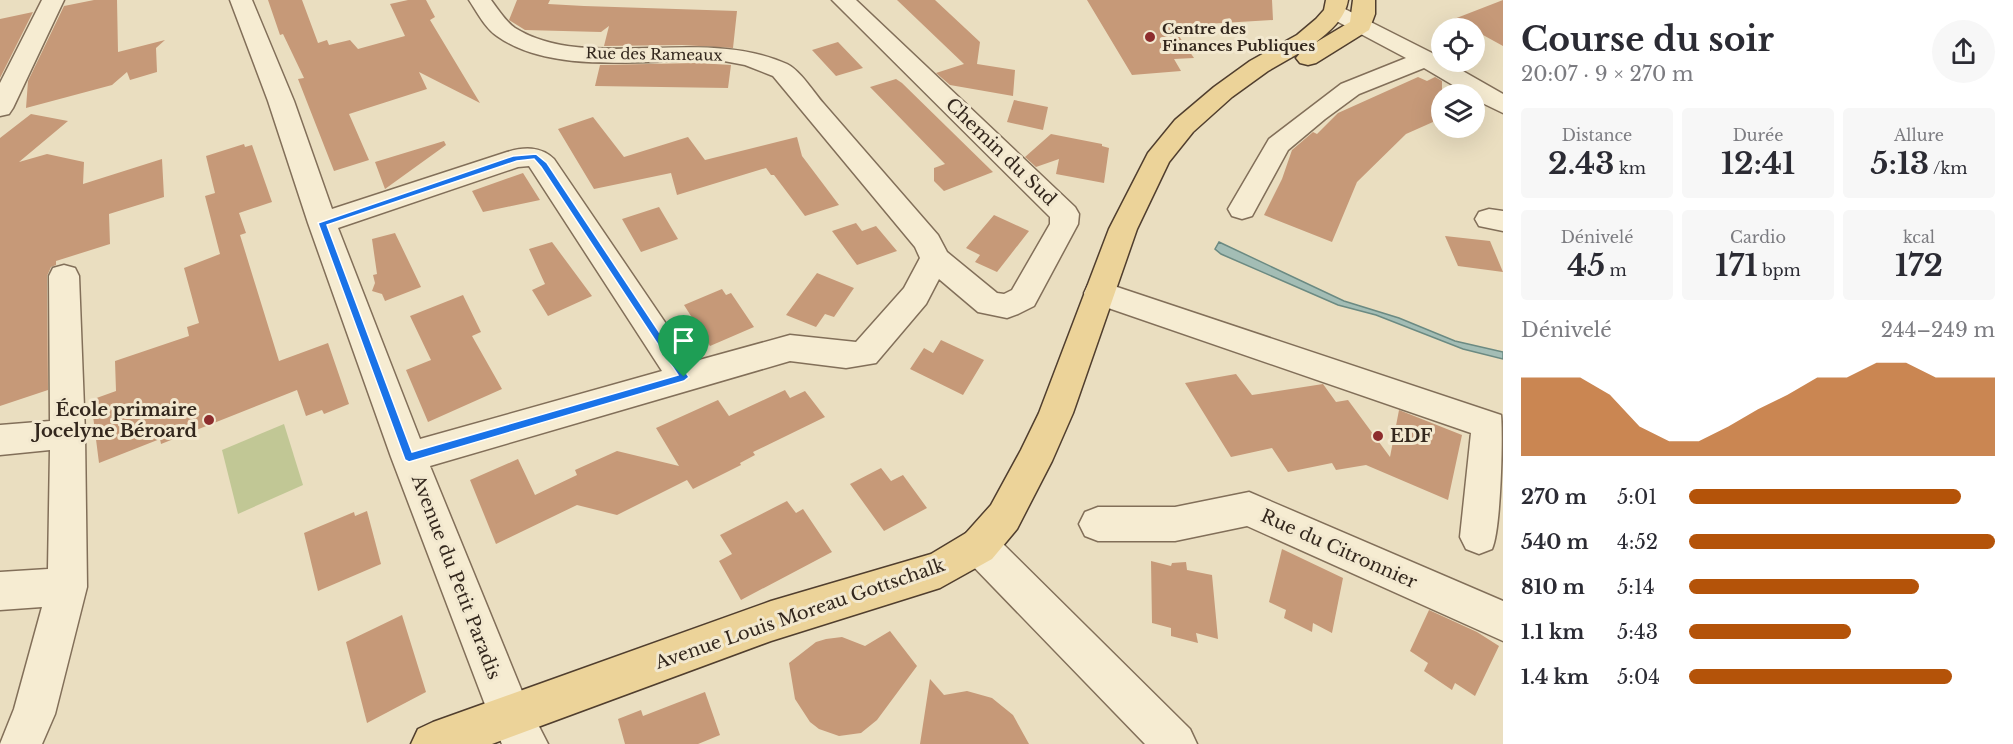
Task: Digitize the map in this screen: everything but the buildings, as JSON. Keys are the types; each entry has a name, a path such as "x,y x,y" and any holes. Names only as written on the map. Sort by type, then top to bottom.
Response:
{"main road":[{"name":"Avenue Louis Moreau Gottschalk","path":"433,744 518,729 771,621 940,570 979,546 1004,517 1034,461 1056,413 1123,229 1157,159 1184,126 1223,92 1259,66 1305,40 1336,5"},
{"name":"Avenue Louis Moreau Gottschalk","path":"1223,92 1272,76 1319,53 1363,13"}],"street":[{"path":"0,108 53,0"},
{"name":"Avenue du Petit Paradis","path":"241,0 281,100 322,223 409,457 518,729"},
{"name":"Rue des Rameaux","path":"480,0 505,32 532,45 549,49 567,53 724,54 755,60 782,71 928,242 935,258"},
{"name":"Chemin du Sud","path":"843,0 1065,214 1064,224 1023,297 1007,306 989,304 935,258"},
{"path":"1336,5 1363,13 1426,59 1503,105"},
{"path":"1242,209 1278,145 1316,113 1350,89 1426,59"},
{"path":"322,223 516,158 536,157 544,165 684,377"},
{"path":"409,457 790,348 811,348 853,356 865,354 915,296 935,258"},
{"path":"20,744 34,714 68,587 68,434 64,276"},
{"path":"1100,293 1489,425 1479,537"},
{"path":"0,440 68,434"},
{"name":"Rue du Citronnier","path":"1098,524 1175,524 1249,509 1503,621"},
{"path":"979,546 1175,744"},
{"path":"0,591 68,587"}],"green space":[{"path":"284,424 303,485 238,514 222,450"}],"water":[{"path":"1219,242 1344,301 1399,318 1455,341 1503,352 1503,359 1463,349 1376,315 1338,305 1221,254 1215,249"}],"place":[{"name":"Centre des Finances Publiques","path":"1150,37"},
{"name":"École primaire Jocelyne Béroard","path":"209,420"},
{"name":"EDF","path":"1378,436"}],"route":[{"path":"536,157 544,165 684,377 409,457 322,223 516,158 536,157"}]}
